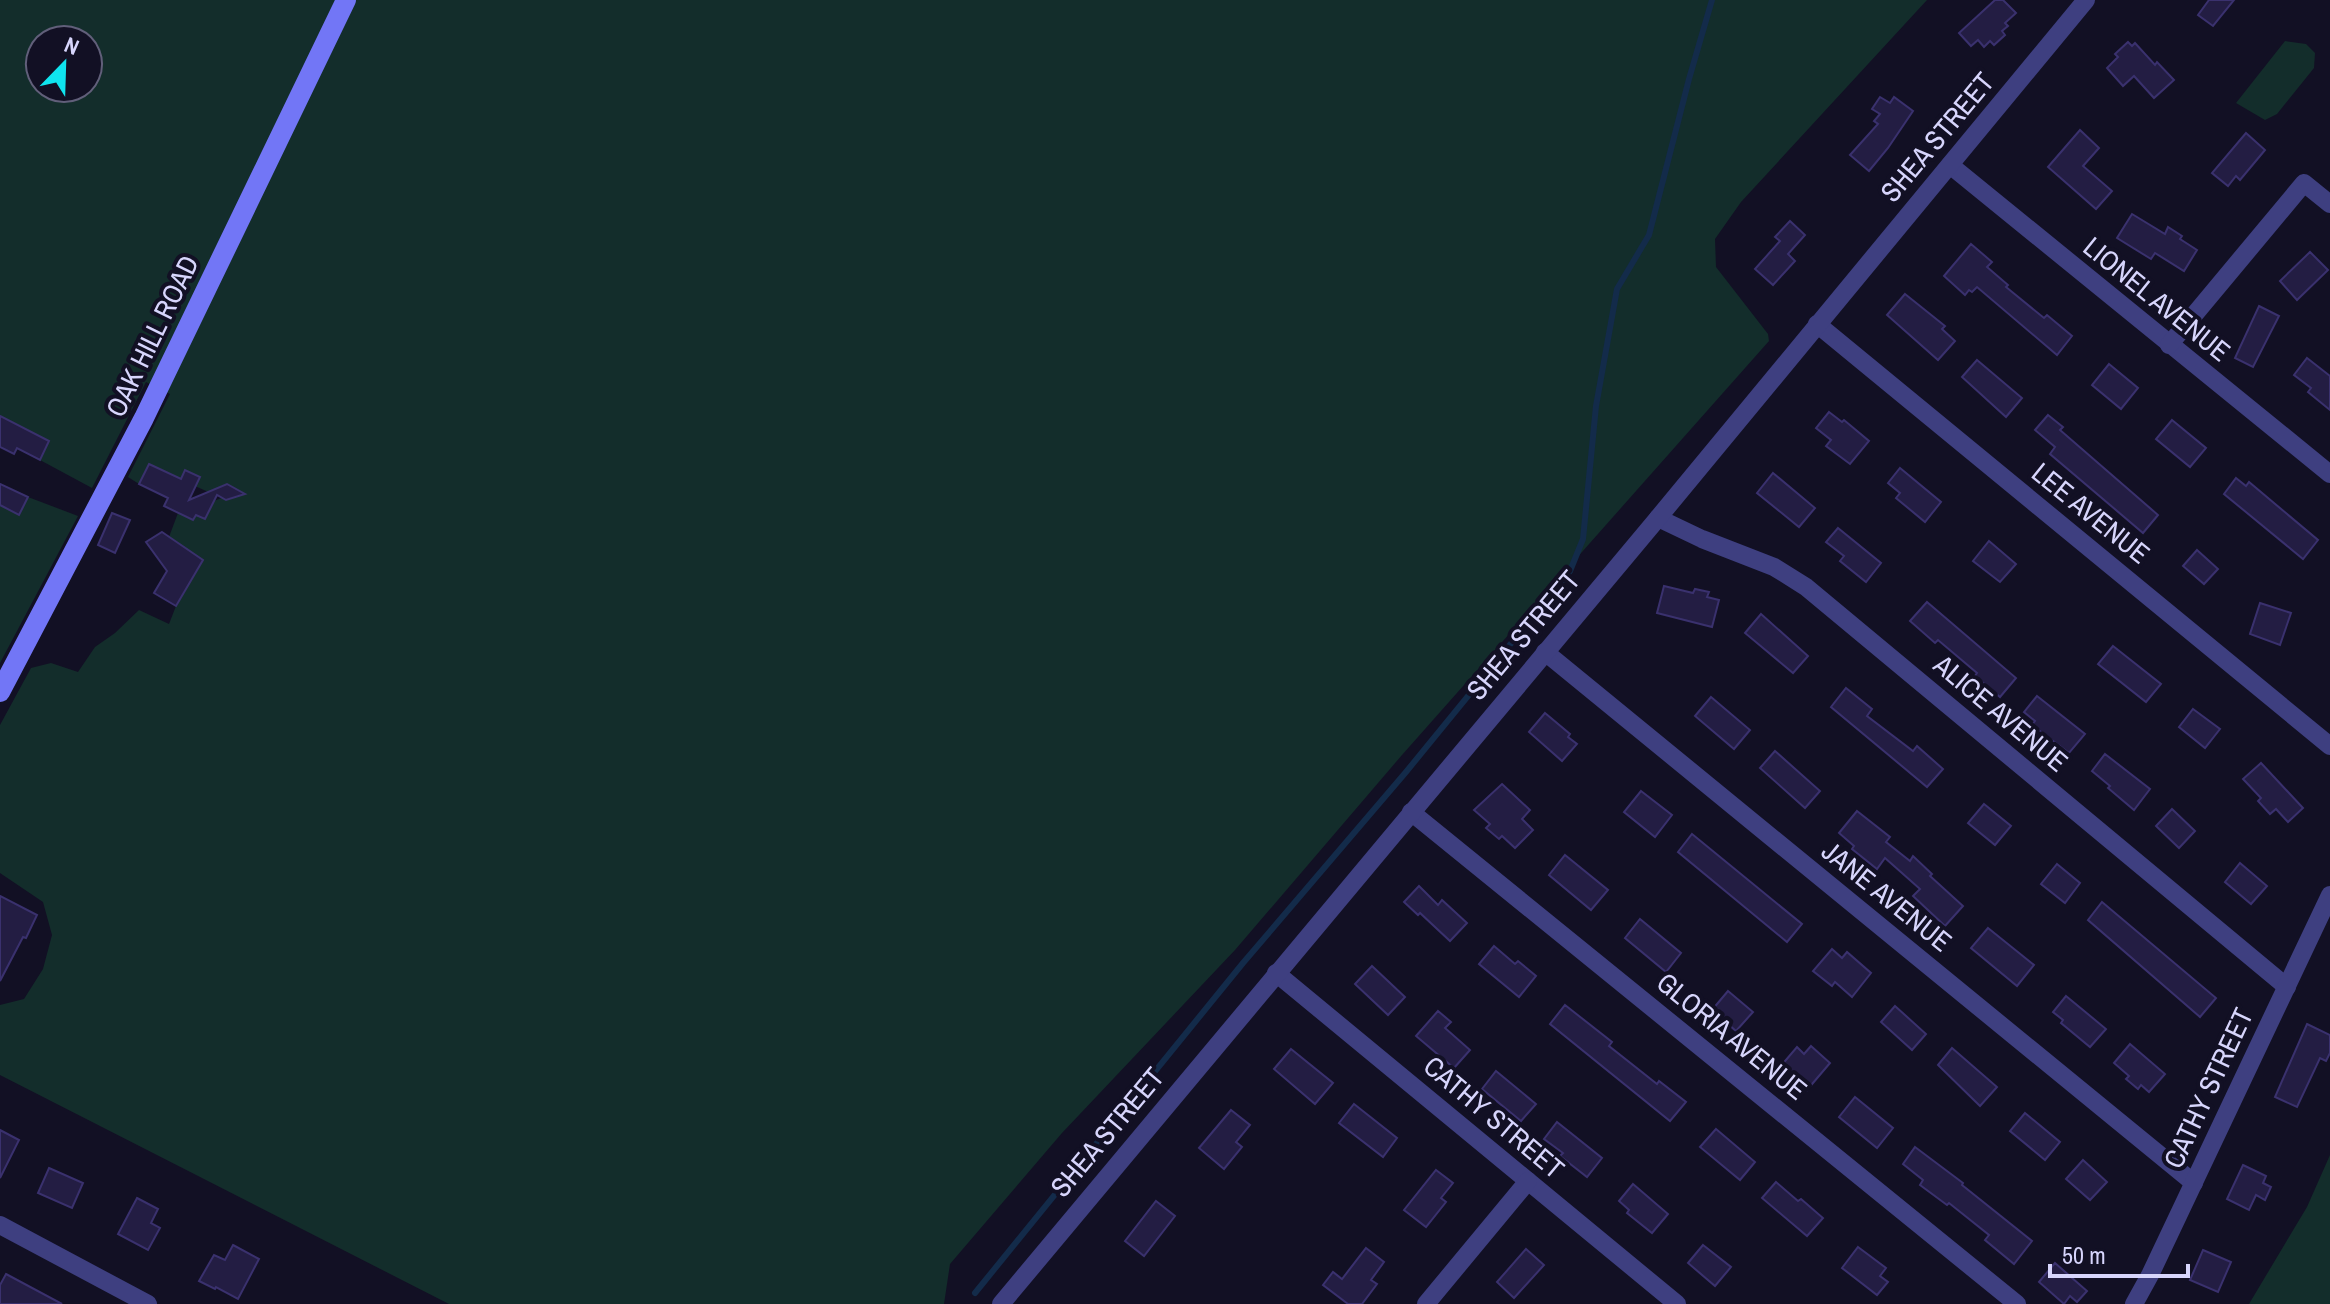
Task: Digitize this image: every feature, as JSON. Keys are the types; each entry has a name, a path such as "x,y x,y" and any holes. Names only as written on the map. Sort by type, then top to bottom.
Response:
{"street":[{"name":"OAK HILL ROAD","path":"0,692 144,418 346,0"},
{"name":"SHEA STREET","path":"1008,1302 1276,973 1658,518 2086,0"},
{"name":"LIONEL AVENUE","path":"1950,165 2330,474"},
{"path":"2169,345 2304,183 2330,204"},
{"name":"LEE AVENUE","path":"1817,324 2330,746"},
{"name":"ALICE AVENUE","path":"1658,518 1774,567 1806,587 2287,987"},
{"name":"JANE AVENUE","path":"1545,652 2194,1183"},
{"name":"GLORIA AVENUE","path":"1411,812 2017,1304"},
{"name":"CATHY STREET","path":"2134,1304 2330,895"},
{"name":"CATHY STREET","path":"1276,973 1677,1304"},
{"path":"1426,1304 1528,1181"},
{"path":"0,1225 148,1304"}],"green space":[{"path":"0,0 1927,0 1741,202 1715,239 1716,267 1768,334 1769,341 1402,755 1235,950 1062,1133 950,1264 944,1304 449,1304 0,1075 0,1005 24,999 43,969 52,935 43,902 0,873 0,725 31,668 51,663 78,672 95,647 139,610 169,624 203,561 181,545 177,548 169,537 178,513 193,520 196,515 204,519 214,501 236,492 227,484 213,494 195,486 199,477 186,470 181,479 149,464 139,484 128,477 170,394 146,382 92,488 40,460 49,441 0,416"},
{"path":"2285,41 2306,44 2315,53 2314,68 2277,114 2265,120 2236,103"},
{"path":"28,497 78,516 0,663 0,505 19,514"},
{"path":"2330,1155 2330,1304 2249,1304 2307,1207"}],"building":[{"path":"1995,0 2003,0 2016,13 2005,23 2008,26 2002,31 2005,35 1994,45 1990,41 1984,47 1978,40 1971,46 1959,33"},
{"path":"2209,0 2234,0 2213,26 2198,15"},
{"path":"2128,42 2132,46 2135,43 2174,80 2154,98 2134,76 2123,86 2107,68 2118,57 2115,54"},
{"path":"1880,97 1890,103 1894,97 1913,111 1869,171 1850,155 1878,124 1874,121 1880,114 1872,109"},
{"path":"2080,130 2099,148 2083,166 2112,191 2096,209 2048,167"},
{"path":"2246,133 2265,150 2240,180 2236,176 2228,186 2212,173"},
{"path":"2132,214 2165,234 2168,227 2197,250 2184,271 2155,253 2151,259 2117,238"},
{"path":"1790,221 1805,235 1788,254 1795,261 1773,285 1755,269 1780,241 1775,237"},
{"path":"1971,244 1992,262 1987,267 2008,285 2006,287 2072,336 2057,355 1977,287 1965,295 1944,276"},
{"path":"2310,252 2328,270 2297,300 2280,281"},
{"path":"1905,294 1945,326 1942,329 1955,341 1938,360 1887,315"},
{"path":"2259,306 2279,316 2253,367 2235,358"},
{"path":"2307,358 2330,376 2330,410 2308,392 2311,388 2294,375"},
{"path":"1977,360 2022,398 2006,417 1962,377"},
{"path":"2109,364 2138,388 2121,409 2092,385"},
{"path":"1829,412 1869,441 1850,464 1826,446 1831,440 1816,428"},
{"path":"2048,415 2063,427 2060,430 2158,515 2143,533 2050,454 2055,447 2035,430"},
{"path":"0,416 49,441 40,460 17,448 14,454 0,447"},
{"path":"2172,420 2206,448 2190,467 2156,439"},
{"path":"149,464 181,479 185,470 200,477 189,500 227,484 245,494 226,500 217,495 205,519 196,515 193,520 164,506 168,498 139,484"},
{"path":"1900,468 1941,502 1925,522 1896,498 1900,493 1888,483"},
{"path":"1773,473 1815,508 1799,527 1757,493"},
{"path":"2236,478 2246,486 2249,482 2318,540 2303,559 2224,494"},
{"path":"0,484 28,497 19,515 0,505"},
{"path":"112,513 130,520 115,553 98,545"},
{"path":"1838,528 1881,563 1866,582 1840,561 1844,556 1826,542"},
{"path":"162,532 203,560 176,606 154,593 167,571 146,542"},
{"path":"1989,541 2016,564 2000,582 1973,561"},
{"path":"2197,550 2218,569 2204,584 2183,566"},
{"path":"1664,586 1693,593 1695,589 1709,592 1707,597 1719,600 1712,627 1657,613"},
{"path":"1927,602 2016,678 2000,697 1938,640 1935,643 1910,621"},
{"path":"2260,603 2291,613 2280,645 2250,634"},
{"path":"1761,614 1808,656 1793,673 1745,633"},
{"path":"2113,646 2161,684 2146,702 2098,664"},
{"path":"1846,688 1872,709 1867,716 1913,751 1917,746 1943,769 1927,787 1831,707"},
{"path":"2037,696 2085,734 2069,753 2032,725 2035,721 2024,712"},
{"path":"1711,697 1750,730 1734,749 1695,716"},
{"path":"2193,709 2220,729 2205,748 2179,727"},
{"path":"1545,713 1577,744 1562,761 1529,732"},
{"path":"1775,751 1820,791 1805,808 1760,768"},
{"path":"2105,754 2150,789 2134,810 2092,771"},
{"path":"2261,763 2303,808 2288,822 2276,809 2270,814 2258,801 2261,798 2243,779"},
{"path":"1502,784 1530,810 1522,819 1533,830 1515,848 1502,836 1499,839 1486,828 1490,824 1474,810"},
{"path":"1641,791 1672,815 1655,837 1624,812"},
{"path":"1984,804 2011,826 1995,845 1968,823"},
{"path":"2172,809 2195,831 2179,848 2156,826"},
{"path":"1857,811 1890,837 1886,842 1910,861 1913,856 1963,906 1945,926 1913,896 1920,889 1885,858 1877,869 1852,849 1854,846 1839,833"},
{"path":"1692,834 1802,924 1787,942 1678,852"},
{"path":"1565,855 1608,890 1591,910 1549,875"},
{"path":"2240,863 2267,886 2251,904 2225,882"},
{"path":"2057,864 2080,883 2065,903 2041,884"},
{"path":"1419,886 1438,905 1442,900 1467,923 1450,941 1404,902"},
{"path":"0,896 37,915 0,981"},
{"path":"2102,902 2216,998 2200,1017 2088,920"},
{"path":"1640,919 1681,953 1666,972 1625,938"},
{"path":"1988,928 2034,965 2017,986 1971,948"},
{"path":"1494,946 1515,964 1518,961 1536,976 1519,997 1479,964"},
{"path":"1832,949 1842,958 1847,952 1871,973 1852,997 1835,982 1832,986 1813,971"},
{"path":"1372,966 1405,997 1388,1015 1355,984"},
{"path":"1728,991 1753,1012 1736,1031 1712,1010"},
{"path":"2066,996 2106,1029 2090,1047 2061,1023 2063,1020 2053,1012"},
{"path":"1565,1005 1612,1042 1609,1046 1657,1084 1659,1081 1686,1102 1670,1121 1550,1024"},
{"path":"1895,1006 1926,1034 1912,1050 1881,1022"},
{"path":"1438,1011 1451,1022 1445,1028 1470,1050 1454,1068 1416,1036"},
{"path":"2307,1024 2330,1035 2330,1053 2326,1061 2320,1058 2297,1107 2275,1097"},
{"path":"2130,1044 2165,1074 2149,1092 2141,1085 2138,1089 2114,1063"},
{"path":"1811,1046 1830,1063 1807,1090 1780,1067 1797,1047 1804,1054"},
{"path":"1952,1048 1997,1087 1980,1106 1938,1065"},
{"path":"1291,1049 1333,1083 1315,1104 1274,1069"},
{"path":"1496,1071 1536,1104 1521,1121 1482,1089"},
{"path":"1855,1097 1893,1128 1877,1148 1839,1117"},
{"path":"1354,1104 1397,1138 1383,1157 1339,1123"},
{"path":"1231,1110 1250,1125 1236,1142 1242,1147 1224,1169 1199,1148"},
{"path":"2025,1113 2060,1142 2045,1160 2010,1131"},
{"path":"1557,1122 1602,1158 1587,1177 1544,1139"},
{"path":"1716,1129 1755,1162 1740,1180 1700,1147"},
{"path":"0,1130 19,1140 0,1178"},
{"path":"1915,1147 2032,1241 2014,1264 1985,1240 1989,1235 1949,1203 1947,1205 1920,1185 1923,1180 1903,1164"},
{"path":"2083,1160 2107,1182 2090,1200 2066,1179"},
{"path":"2243,1165 2266,1176 2263,1183 2271,1187 2265,1200 2256,1195 2249,1210 2227,1199"},
{"path":"49,1168 83,1183 72,1208 38,1193"},
{"path":"1436,1170 1453,1183 1441,1198 1446,1202 1426,1227 1404,1210"},
{"path":"1776,1182 1823,1218 1807,1236 1762,1198"},
{"path":"1633,1184 1668,1214 1652,1233 1627,1213 1629,1210 1619,1201"},
{"path":"137,1198 158,1209 151,1223 160,1228 148,1250 118,1234"},
{"path":"1156,1201 1175,1216 1144,1256 1125,1241"},
{"path":"233,1245 259,1259 238,1299 199,1281 214,1255 225,1260"},
{"path":"1703,1245 1731,1267 1715,1286 1688,1263"},
{"path":"1858,1247 1886,1268 1880,1276 1888,1282 1877,1295 1842,1268"},
{"path":"1366,1248 1384,1262 1371,1280 1377,1284 1362,1304 1348,1304 1323,1285 1333,1272 1342,1279"},
{"path":"1526,1249 1544,1265 1514,1298 1497,1282"},
{"path":"2203,1250 2231,1262 2218,1292 2190,1280"},
{"path":"2055,1263 2087,1291 2077,1302 2070,1296 2064,1304 2039,1282"},
{"path":"6,1274 62,1304 0,1304 0,1285"}],"waterway":[{"path":"975,1293 1243,963 1406,772 1570,571 1583,539 1596,406 1617,289 1649,235 1712,0"}]}
